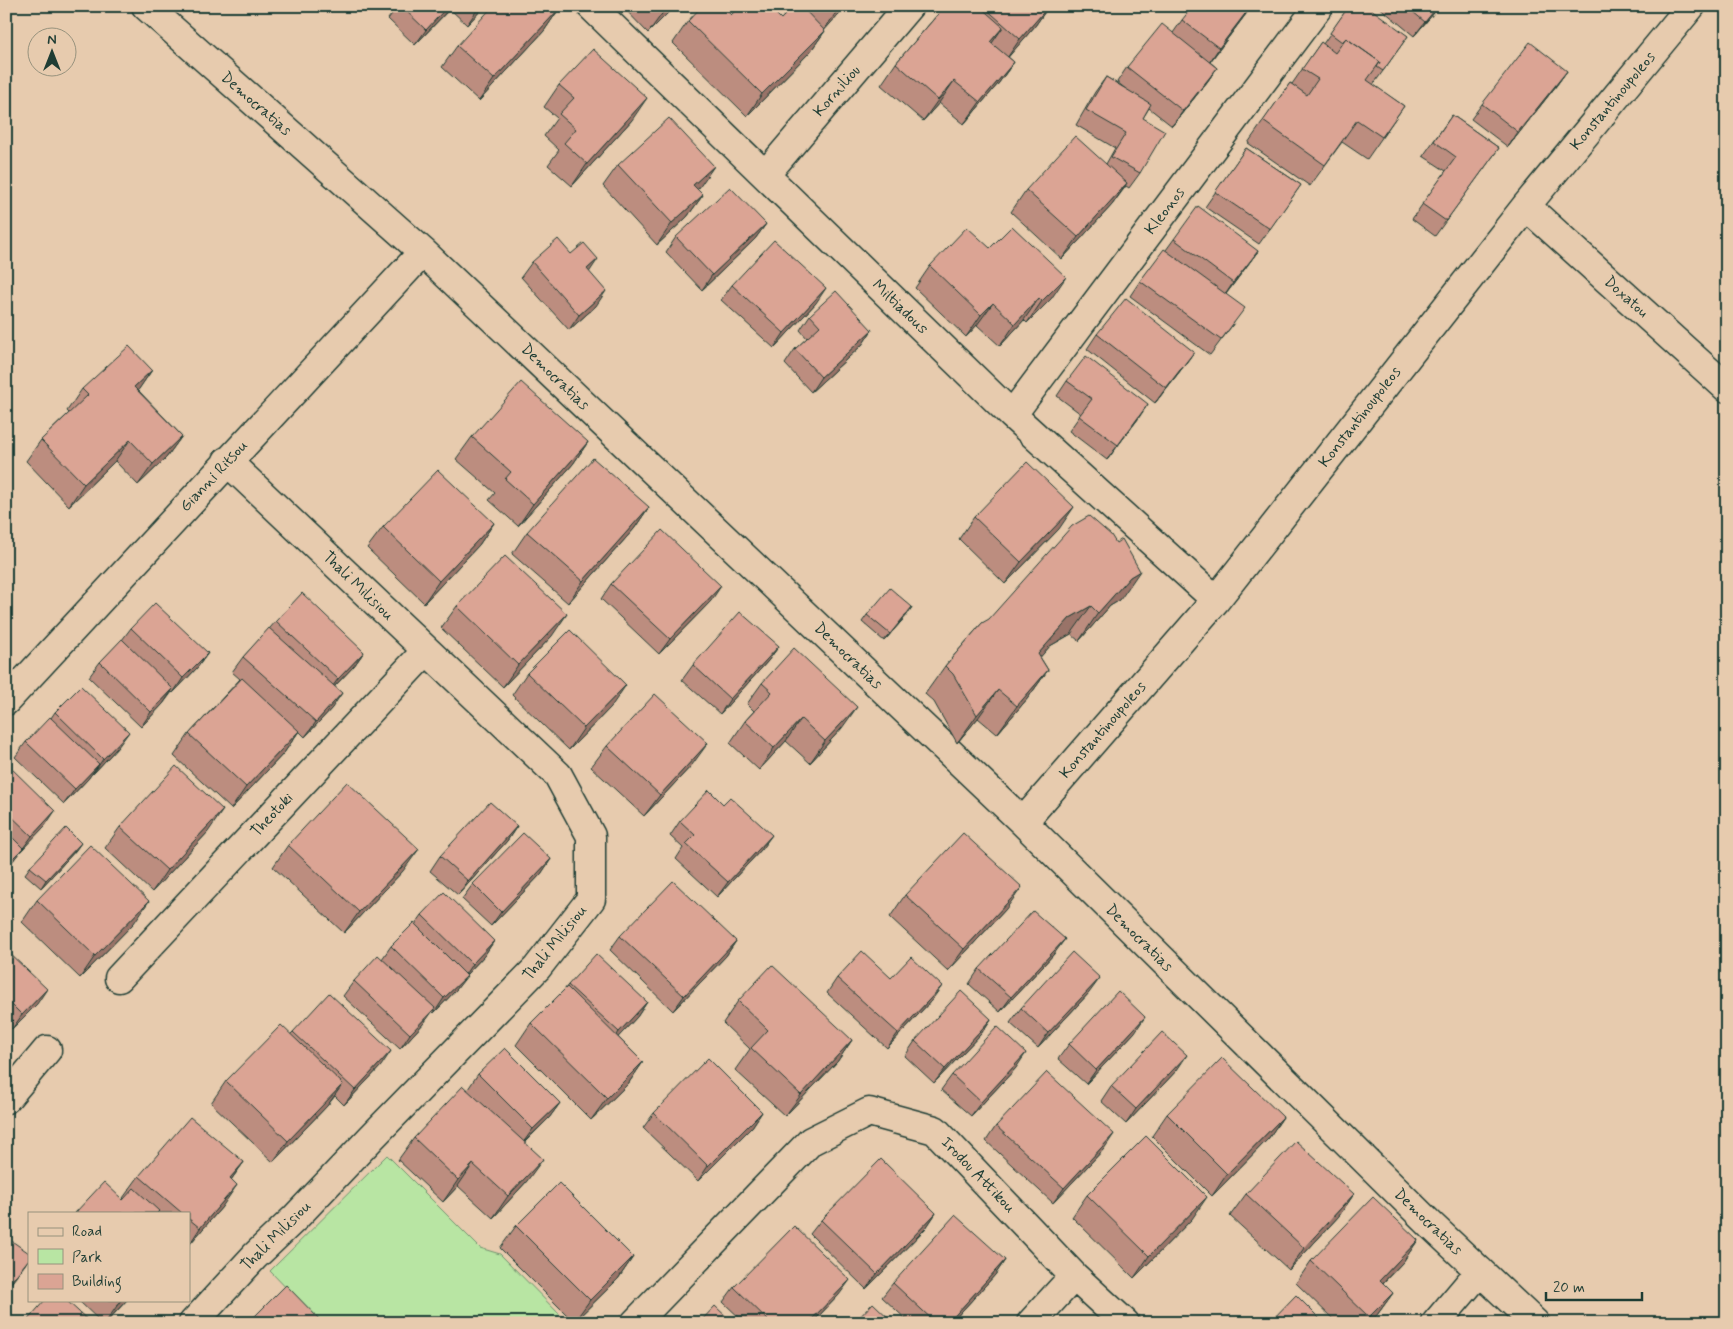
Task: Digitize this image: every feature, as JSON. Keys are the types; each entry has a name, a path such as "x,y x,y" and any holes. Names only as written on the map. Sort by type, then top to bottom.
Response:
{"street":[{"name":"Democratias","path":"146,6 423,252 1023,822 1535,1323"},
{"name":"Miltiadous","path":"591,6 1012,415 1216,600"},
{"name":"Korniliou","path":"765,175 910,6"},
{"name":"Kleonos","path":"1012,415 1319,6"},
{"name":"Konstantinoupoleos","path":"1023,822 1216,600 1526,206 1691,6"},
{"name":"Doxatou","path":"1526,206 1727,388"},
{"name":"Gianni Ritsou","path":"6,701 39,668 227,461 423,252"},
{"name":"Thali Milisiou","path":"193,1323 255,1256 295,1218 538,968 591,899 591,836 558,775 227,461"},
{"name":"Theotoki","path":"119,978 426,651"},
{"path":"6,1099 47,1050"},
{"name":"Irodou Attikou","path":"635,1323 811,1140 870,1112 935,1130 1074,1276 1125,1323"},
{"path":"1436,1323 1480,1271"},
{"path":"1031,1323 1074,1276"}],"green space":[{"path":"387,1155 480,1248 500,1254 568,1323 320,1323 270,1271"}],"building":[{"path":"401,6 448,6 426,30"},
{"path":"473,6 481,6 477,10"},
{"path":"493,6 556,6 559,9 494,79 457,46"},
{"path":"659,6 668,6 664,11"},
{"path":"702,6 722,6 731,15 740,6 768,6 781,19 794,6 801,6 825,31 762,94 688,21"},
{"path":"832,6 841,6 837,11"},
{"path":"945,6 979,6 1003,27 990,42 1014,62 980,102 954,81 938,100 896,63"},
{"path":"983,6 1049,6 1020,39"},
{"path":"1193,6 1251,6 1219,48 1182,20"},
{"path":"1349,6 1367,6 1408,36 1383,71 1377,67 1380,62 1346,38 1342,42 1330,33"},
{"path":"1406,6 1438,6 1425,22"},
{"path":"1162,24 1217,68 1183,111 1127,67"},
{"path":"1346,38 1380,62 1367,80 1404,106 1382,137 1357,120 1325,165 1263,121 1290,83 1307,95 1318,79 1302,69 1321,42 1335,53"},
{"path":"1530,42 1567,71 1518,132 1482,104"},
{"path":"593,49 647,98 587,164 564,143 576,129 559,114 574,98 559,85"},
{"path":"1106,77 1151,104 1143,118 1165,131 1140,173 1111,157 1126,133 1086,110"},
{"path":"1452,115 1499,148 1446,221 1422,204 1456,157 1434,141"},
{"path":"669,118 714,166 693,185 703,195 672,223 618,165"},
{"path":"1075,136 1127,183 1078,237 1026,190"},
{"path":"1246,148 1301,185 1270,229 1215,192"},
{"path":"730,187 766,224 712,275 676,237"},
{"path":"1198,206 1258,251 1233,283 1174,239"},
{"path":"1012,226 1066,277 1042,301 1039,298 1015,324 993,303 981,315 930,266 967,227 990,248"},
{"path":"558,239 571,254 584,243 598,259 587,269 606,291 579,315 532,262"},
{"path":"774,240 826,288 784,333 732,285"},
{"path":"1164,249 1245,308 1221,340 1140,281"},
{"path":"836,291 872,330 821,377 795,349 820,326 810,315"},
{"path":"1126,298 1194,352 1166,388 1097,334"},
{"path":"129,346 152,370 134,387 182,436 153,464 130,440 84,484 41,440 88,395 82,389"},
{"path":"1086,356 1148,404 1118,445 1079,416 1092,399 1067,381"},
{"path":"521,382 588,442 533,504 505,479 511,472 472,437"},
{"path":"593,458 649,507 583,581 527,532"},
{"path":"1027,462 1074,507 1021,562 974,517"},
{"path":"438,470 494,523 439,581 383,527"},
{"path":"1089,516 1111,535 1116,543 1122,539 1140,571 1130,577 1098,613 1091,606 1070,618 1038,654 1048,670 1017,706 998,690 977,715 953,674 945,666 1072,526"},
{"path":"662,530 721,586 670,639 611,584"},
{"path":"505,556 567,614 518,665 457,606"},
{"path":"890,588 912,607 890,634 867,615"},
{"path":"302,593 364,652 338,679 276,621"},
{"path":"155,603 208,653 183,678 131,628"},
{"path":"740,612 779,646 730,699 693,665"},
{"path":"269,628 342,693 316,722 243,657"},
{"path":"570,630 626,685 584,728 527,673"},
{"path":"122,639 173,689 151,712 100,662"},
{"path":"794,648 857,707 825,741 801,719 774,748 745,721 772,692 762,683"},
{"path":"242,678 299,731 246,787 189,734"},
{"path":"81,686 129,732 103,759 55,712"},
{"path":"655,694 708,743 660,795 607,746"},
{"path":"50,717 99,764 75,789 26,742"},
{"path":"6,763 55,811 32,836 6,811"},
{"path":"176,766 223,810 167,870 120,827"},
{"path":"347,782 419,849 359,912 288,845"},
{"path":"709,790 723,804 730,797 772,835 728,882 686,844 695,835 680,821"},
{"path":"490,802 517,826 468,881 440,856"},
{"path":"66,828 81,843 46,880 30,867"},
{"path":"6,831 23,848 6,865"},
{"path":"523,833 551,859 501,912 473,884"},
{"path":"963,833 1022,887 964,949 905,895"},
{"path":"90,845 149,901 95,956 37,900"},
{"path":"673,881 736,941 684,996 620,936"},
{"path":"444,892 494,941 472,964 422,915"},
{"path":"1033,911 1065,939 1011,997 979,969"},
{"path":"414,923 467,976 444,998 391,946"},
{"path":"6,950 47,989 22,1015 6,999"},
{"path":"862,951 891,978 911,957 942,986 898,1033 837,978"},
{"path":"1072,952 1100,978 1048,1033 1021,1008"},
{"path":"596,954 647,1002 619,1032 568,985"},
{"path":"378,955 435,1008 410,1034 354,981"},
{"path":"772,965 852,1040 801,1095 751,1048 768,1030 738,1001"},
{"path":"567,987 643,1062 607,1098 531,1023"},
{"path":"961,991 991,1019 945,1069 915,1041"},
{"path":"1118,991 1145,1017 1096,1070 1069,1044"},
{"path":"329,993 391,1051 355,1090 293,1032"},
{"path":"6,1014 13,1020 6,1027"},
{"path":"281,1025 343,1084 288,1141 226,1081"},
{"path":"997,1026 1026,1053 981,1102 952,1075"},
{"path":"1162,1032 1187,1055 1136,1109 1111,1086"},
{"path":"505,1048 560,1103 533,1129 478,1074"},
{"path":"708,1058 762,1112 708,1166 654,1113"},
{"path":"1222,1058 1283,1117 1227,1174 1167,1114"},
{"path":"1047,1072 1114,1134 1064,1188 996,1126"},
{"path":"463,1086 543,1159 508,1196 473,1164 458,1180 414,1138"},
{"path":"190,1117 244,1162 230,1178 237,1185 200,1228 190,1220 190,1212 181,1212 139,1176"},
{"path":"1146,1136 1207,1197 1149,1256 1087,1195"},
{"path":"1296,1141 1354,1194 1304,1248 1246,1194"},
{"path":"881,1159 936,1213 877,1274 821,1220"},
{"path":"104,1182 123,1200 134,1188 159,1211 158,1212 76,1212"},
{"path":"559,1183 633,1257 590,1300 516,1226"},
{"path":"1373,1197 1418,1240 1380,1280 1393,1293 1369,1317 1311,1261"},
{"path":"955,1215 1005,1260 948,1323 936,1323 893,1283"},
{"path":"794,1226 850,1280 808,1323 771,1323 734,1287"},
{"path":"6,1237 28,1252 28,1260 6,1288"},
{"path":"286,1285 323,1323 248,1323"},
{"path":"1296,1295 1324,1323 1270,1322"},
{"path":"43,1302 68,1302 91,1323 25,1323"},
{"path":"873,1303 894,1323 854,1323"},
{"path":"715,1306 733,1323 699,1323"}]}
